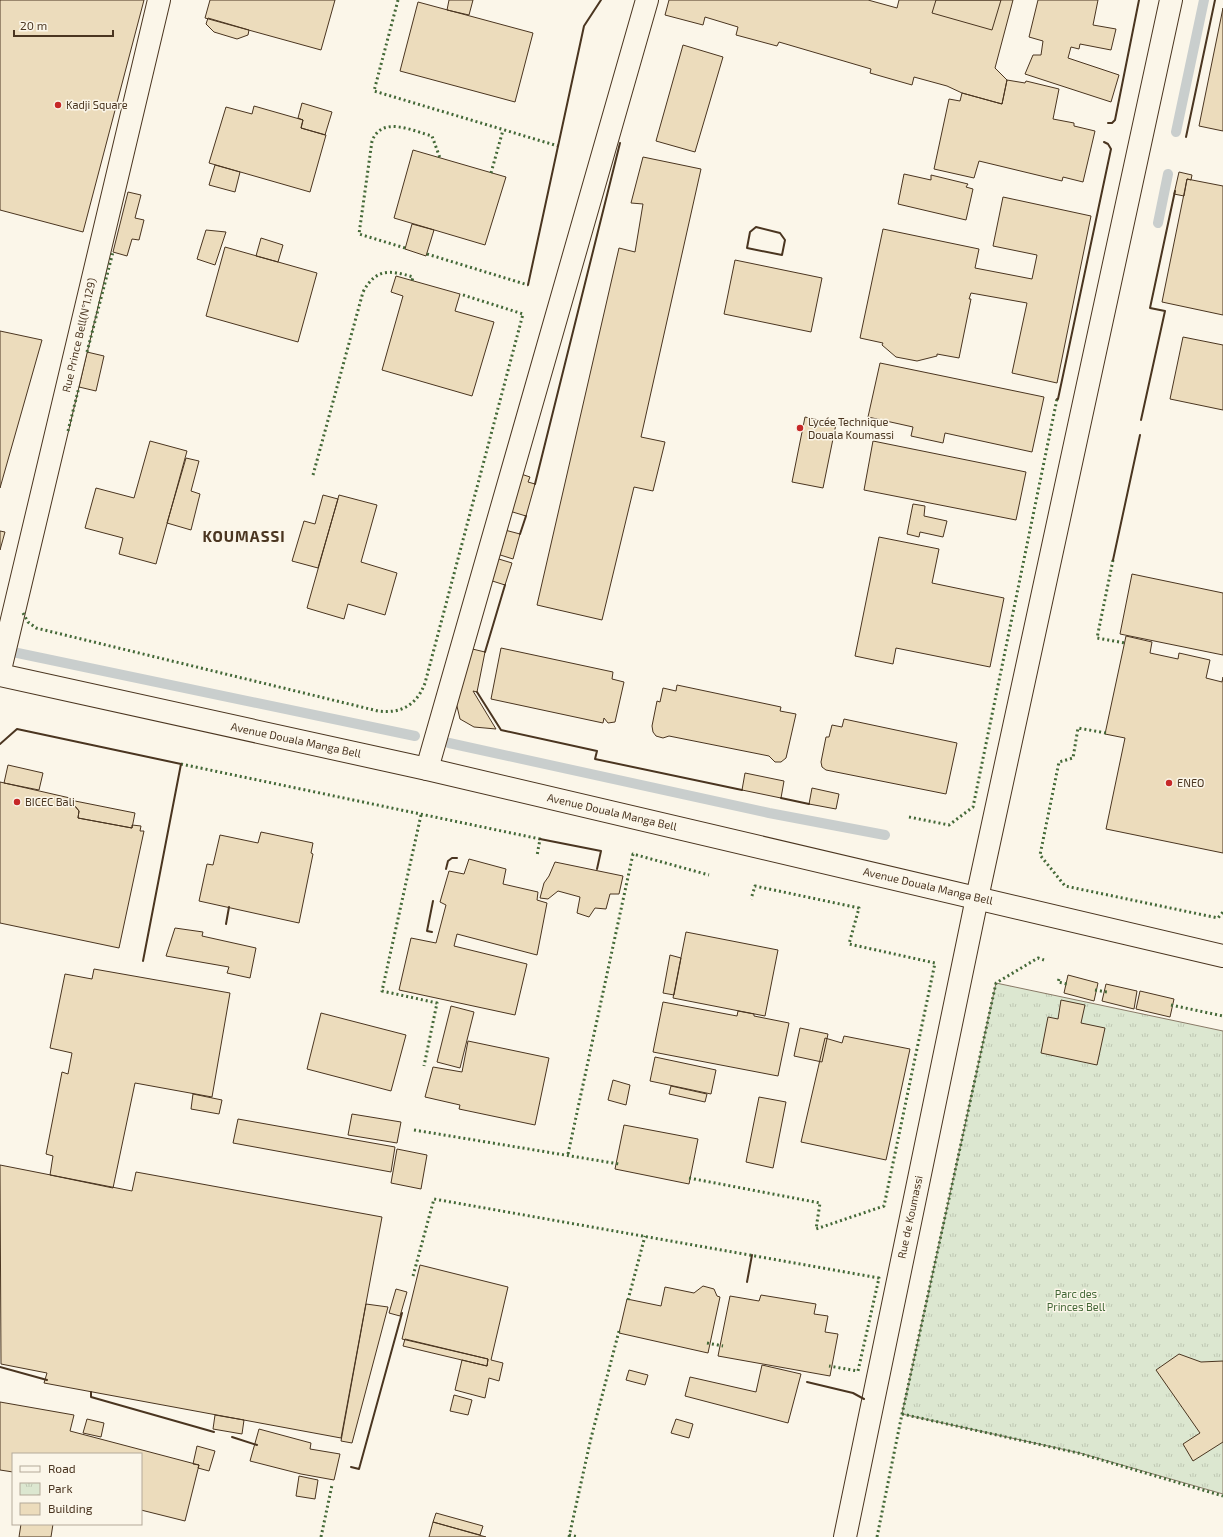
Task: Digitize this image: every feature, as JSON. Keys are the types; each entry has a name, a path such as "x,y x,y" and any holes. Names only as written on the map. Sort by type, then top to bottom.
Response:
{"street":[{"name":"Rue Prince Bell(N°1.129)","path":"0,670 159,0"},
{"path":"427,769 648,0"},
{"name":"Rue de Koumassi","path":"845,1537 977,898 1171,0"},
{"name":"Avenue Douala Manga Bell","path":"0,675 427,769 1223,956"}],"green space":[{"name":"Parc des Princes Bell","path":"996,983 1223,1031 1223,1494 1080,1453 902,1414"}],"building":[{"name":"Kadji Square","path":"0,0 144,0 83,232 0,210"},
{"path":"210,0 335,0 321,50 205,18"},
{"path":"449,0 473,0 469,15 447,10"},
{"path":"669,0 868,0 897,8 899,0 1013,0 995,68 1007,80 1002,104 962,93 947,86 914,77 912,85 870,73 871,69 779,42 777,46 736,35 738,27 705,17 703,25 665,15"},
{"path":"936,0 1001,0 992,30 932,13"},
{"path":"1038,0 1098,0 1093,25 1116,29 1111,50 1080,44 1079,49 1071,47 1068,58 1119,75 1111,102 1025,74 1033,55 1041,55 1043,41 1029,37"},
{"path":"418,2 533,33 515,102 400,71"},
{"path":"1223,8 1223,131 1199,126"},
{"path":"208,18 249,30 248,35 237,39 214,32 206,24"},
{"path":"683,45 723,57 695,152 656,141"},
{"path":"1007,80 1025,83 1026,81 1059,89 1053,119 1074,123 1074,126 1095,131 1083,182 1063,177 1062,181 979,161 974,178 934,169 949,99 960,101 962,93 1002,104"},
{"path":"302,103 332,112 325,135 301,128 303,120 298,118"},
{"path":"254,106 303,120 301,128 326,135 310,192 209,163 226,107 252,114"},
{"path":"413,150 506,177 485,245 394,218"},
{"path":"643,157 701,169 641,437 665,442 653,491 634,487 602,620 537,605 619,248 635,252 643,204 631,203"},
{"path":"215,165 240,172 235,192 209,185"},
{"path":"1179,172 1192,175 1191,180 1187,179 1184,196 1174,194"},
{"path":"904,174 931,180 931,175 968,184 966,187 973,189 966,220 898,204"},
{"path":"1187,179 1223,186 1223,315 1162,302"},
{"path":"128,192 141,195 135,218 144,220 139,240 132,239 127,256 113,252"},
{"path":"1003,197 1091,216 1057,383 1012,373 1027,303 971,293 959,358 937,354 937,356 917,361 896,357 882,345 883,343 860,338 883,229 979,249 975,268 1032,279 1037,255 993,246"},
{"path":"412,224 434,230 426,256 405,249"},
{"path":"206,230 226,232 215,265 197,259"},
{"path":"261,238 283,245 278,262 256,256"},
{"path":"225,247 317,273 298,342 206,316"},
{"path":"735,260 822,278 811,332 724,314"},
{"path":"396,276 460,294 455,311 494,322 472,396 382,370 403,296 391,292"},
{"path":"0,331 42,340 0,488"},
{"path":"1183,337 1223,345 1223,410 1170,399"},
{"path":"87,352 104,356 96,391 79,387"},
{"path":"880,363 1044,397 1032,452 945,433 943,443 911,436 913,427 868,417"},
{"path":"805,417 836,424 823,488 792,482"},
{"path":"150,441 187,451 156,564 119,554 123,538 85,528 96,488 134,498"},
{"path":"873,441 1026,472 1016,520 864,490"},
{"path":"186,458 199,461 191,491 200,494 191,530 167,523"},
{"path":"521,474 530,477 528,482 535,484 526,516 506,510"},
{"path":"323,495 338,499 318,568 292,561 304,521 315,524"},
{"path":"339,495 377,505 361,562 397,573 385,615 348,604 344,619 307,608"},
{"path":"913,504 925,506 924,516 947,521 943,537 920,532 919,537 907,534"},
{"path":"501,529 520,534 513,559 494,553"},
{"path":"0,531 5,532 0,550"},
{"path":"879,537 939,549 932,583 1004,598 990,667 896,648 893,664 855,656"},
{"path":"492,557 512,563 505,585 486,579"},
{"path":"1132,574 1223,593 1223,655 1120,634"},
{"name":"ENEO","path":"1126,636 1152,642 1150,653 1178,659 1179,653 1210,660 1206,678 1222,682 1223,677 1223,853 1106,829 1125,738 1105,734"},
{"path":"464,647 485,652 477,692 473,691 496,729 474,727 460,719 456,702"},
{"path":"501,648 613,672 612,679 624,682 615,722 608,723 604,718 603,723 491,699"},
{"path":"677,685 781,707 780,711 796,714 786,758 781,762 775,762 769,756 669,736 663,738 656,736 653,732 652,726 657,701 660,702 663,688 676,691"},
{"path":"844,719 957,743 946,794 826,770 822,767 821,762 826,737 829,737 832,725 842,727"},
{"path":"8,765 43,773 39,790 4,783"},
{"path":"745,773 784,781 781,798 742,790"},
{"path":"0,782 70,798 79,811 78,818 132,828 132,825 141,826 140,831 144,831 119,948 0,923"},
{"path":"812,788 839,794 836,809 809,804"},
{"path":"70,800 135,813 132,828 78,818 79,811"},
{"path":"261,832 313,843 311,853 313,854 299,923 199,901 207,864 213,865 220,835 258,843"},
{"path":"469,859 506,869 503,884 538,892 537,900 547,903 537,955 457,934 454,946 527,964 515,1015 399,990 411,938 436,943 446,905 440,902 449,871 464,874"},
{"path":"555,862 623,876 619,894 610,894 606,909 595,908 589,917 577,913 580,897 558,891 548,899 540,898 544,883"},
{"path":"175,928 203,932 202,936 256,948 250,978 227,973 229,967 166,956"},
{"path":"686,932 778,950 765,1016 673,998"},
{"path":"670,955 681,958 674,995 663,993"},
{"path":"94,969 230,993 212,1097 135,1083 113,1188 50,1175 53,1156 46,1154 62,1072 68,1074 72,1053 50,1048 65,974 92,979"},
{"path":"1068,975 1098,983 1094,1001 1064,993"},
{"path":"1106,984 1137,991 1134,1009 1102,1001"},
{"path":"1140,991 1174,999 1170,1017 1136,1009"},
{"path":"1061,1000 1085,1005 1081,1023 1105,1028 1097,1065 1041,1053 1048,1017 1058,1019"},
{"path":"663,1002 737,1016 738,1011 754,1014 754,1016 789,1023 778,1076 653,1052"},
{"path":"451,1006 474,1012 460,1068 437,1062"},
{"path":"321,1013 406,1035 391,1091 307,1069"},
{"path":"800,1028 828,1034 822,1062 794,1056"},
{"path":"844,1036 910,1049 886,1160 801,1142 825,1038 842,1043"},
{"path":"468,1041 549,1058 535,1125 459,1109 460,1105 425,1097 433,1067 462,1072"},
{"path":"655,1057 716,1070 711,1094 650,1081"},
{"path":"613,1080 630,1085 626,1105 608,1100"},
{"path":"671,1086 707,1094 705,1102 669,1094"},
{"path":"193,1094 222,1100 219,1114 191,1109"},
{"path":"759,1097 786,1102 773,1168 746,1162"},
{"path":"352,1114 401,1122 397,1143 348,1135"},
{"path":"238,1119 395,1147 391,1172 233,1143"},
{"path":"624,1125 698,1139 689,1184 615,1169"},
{"path":"397,1149 427,1155 421,1189 391,1183"},
{"path":"0,1165 132,1191 136,1172 382,1217 341,1438 44,1383 47,1373 1,1364"},
{"path":"420,1265 508,1287 491,1360 503,1363 499,1381 489,1378 485,1398 455,1390 462,1360 487,1366 488,1359 402,1339"},
{"path":"703,1286 714,1289 717,1296 720,1297 708,1353 619,1333 627,1299 661,1306 665,1287 694,1293"},
{"path":"396,1289 407,1292 400,1316 389,1313"},
{"path":"761,1295 816,1304 814,1314 828,1316 825,1332 838,1334 830,1376 718,1356 730,1296 759,1301"},
{"path":"366,1304 388,1307 352,1443 341,1441"},
{"path":"405,1339 488,1359 487,1366 403,1346"},
{"path":"1179,1354 1201,1362 1223,1361 1223,1442 1193,1461 1183,1444 1200,1433 1156,1370"},
{"path":"762,1365 801,1374 788,1423 685,1396 690,1377 756,1392"},
{"path":"629,1370 648,1375 645,1385 626,1380"},
{"path":"454,1395 472,1400 468,1415 450,1411"},
{"path":"0,1402 74,1415 70,1431 199,1465 185,1521 142,1510 142,1453 12,1453 12,1472 0,1470"},
{"path":"215,1415 244,1420 242,1434 213,1429"},
{"path":"87,1419 104,1423 101,1437 83,1433"},
{"path":"676,1419 693,1424 689,1438 671,1433"},
{"path":"259,1429 311,1443 310,1449 340,1454 334,1480 301,1474 250,1461"},
{"path":"197,1446 215,1451 209,1471 198,1468 199,1465 193,1464"},
{"path":"299,1476 318,1480 315,1499 296,1496"},
{"path":"436,1513 483,1526 480,1535 433,1522"},
{"path":"433,1522 486,1537 429,1537"},
{"path":"21,1525 53,1525 51,1537 19,1537"}],"waterway":[{"path":"1176,132 1204,0"},
{"path":"1158,223 1168,174"},
{"path":"8,651 415,736"},
{"path":"449,743 769,813 885,835"}],"hedge":[{"path":"398,0 374,91 558,146"},
{"path":"405,248 359,234 372,141 377,133 383,129 399,127 432,136 440,158"},
{"path":"491,173 503,130"},
{"path":"87,352 113,252"},
{"path":"427,254 528,285"},
{"path":"313,475 363,292 373,279 384,273 390,272 413,277 412,281"},
{"path":"23,613 28,622 36,628 378,711 394,711 413,702 422,691 425,683 523,314 460,294"},
{"path":"68,431 79,387"},
{"path":"909,817 949,825 973,807 1057,399"},
{"path":"1113,560 1097,638 1125,643"},
{"path":"1106,733 1078,728 1073,758 1059,762 1040,855 1065,886 1218,918 1223,912"},
{"path":"181,764 540,839 537,856"},
{"path":"421,815 382,991 437,1003 424,1066"},
{"path":"568,1154 633,854 709,875"},
{"path":"689,1178 820,1203 816,1229 884,1206 935,963 849,944 859,908 755,886 751,899"},
{"path":"877,1537 902,1414 996,983 1038,958 1044,960"},
{"path":"1059,979 1058,982 1067,984"},
{"path":"1095,990 1107,992"},
{"path":"1171,1005 1223,1016"},
{"path":"414,1130 619,1164"},
{"path":"413,1276 434,1199 879,1278 858,1371 829,1366"},
{"path":"628,1300 645,1236"},
{"path":"569,1537 591,1438 619,1331"},
{"path":"707,1343 723,1346"},
{"path":"902,1414 1078,1453 1223,1496"},
{"path":"321,1537 332,1485"},
{"path":"569,1535 578,1537"}],"wall":[{"path":"528,285 584,26 601,0"},
{"path":"1108,123 1112,123 1115,120 1139,0"},
{"path":"1186,137 1215,0"},
{"path":"1057,399 1111,149 1108,144 1104,142"},
{"path":"535,484 620,143"},
{"path":"1141,420 1165,311 1150,308 1175,191"},
{"path":"756,227 780,233 785,240 782,255 747,248 750,232 756,227"},
{"path":"1113,560 1140,435"},
{"path":"520,534 526,516"},
{"path":"485,652 505,585"},
{"path":"477,692 501,730 597,751 595,759 742,790"},
{"path":"0,744 17,729 181,764 143,961"},
{"path":"781,798 809,804"},
{"path":"540,839 601,851 597,869"},
{"path":"446,869 448,861 452,858 457,858"},
{"path":"432,932 427,931 433,901"},
{"path":"226,924 229,907"},
{"path":"747,1282 752,1255"},
{"path":"351,1467 359,1469 402,1313"},
{"path":"0,1367 47,1380"},
{"path":"807,1382 853,1393 864,1399"},
{"path":"91,1392 91,1397 214,1432"},
{"path":"232,1437 257,1445"}],"place":[{"name":"Kadji Square","path":"58,105"},
{"name":"Lycée Technique Douala Koumassi","path":"800,428"},
{"name":"ENEO","path":"1169,783"},
{"name":"BICEC Bali","path":"17,802"}],"district":[{"name":"KOUMASSI","path":"244,537"}]}
